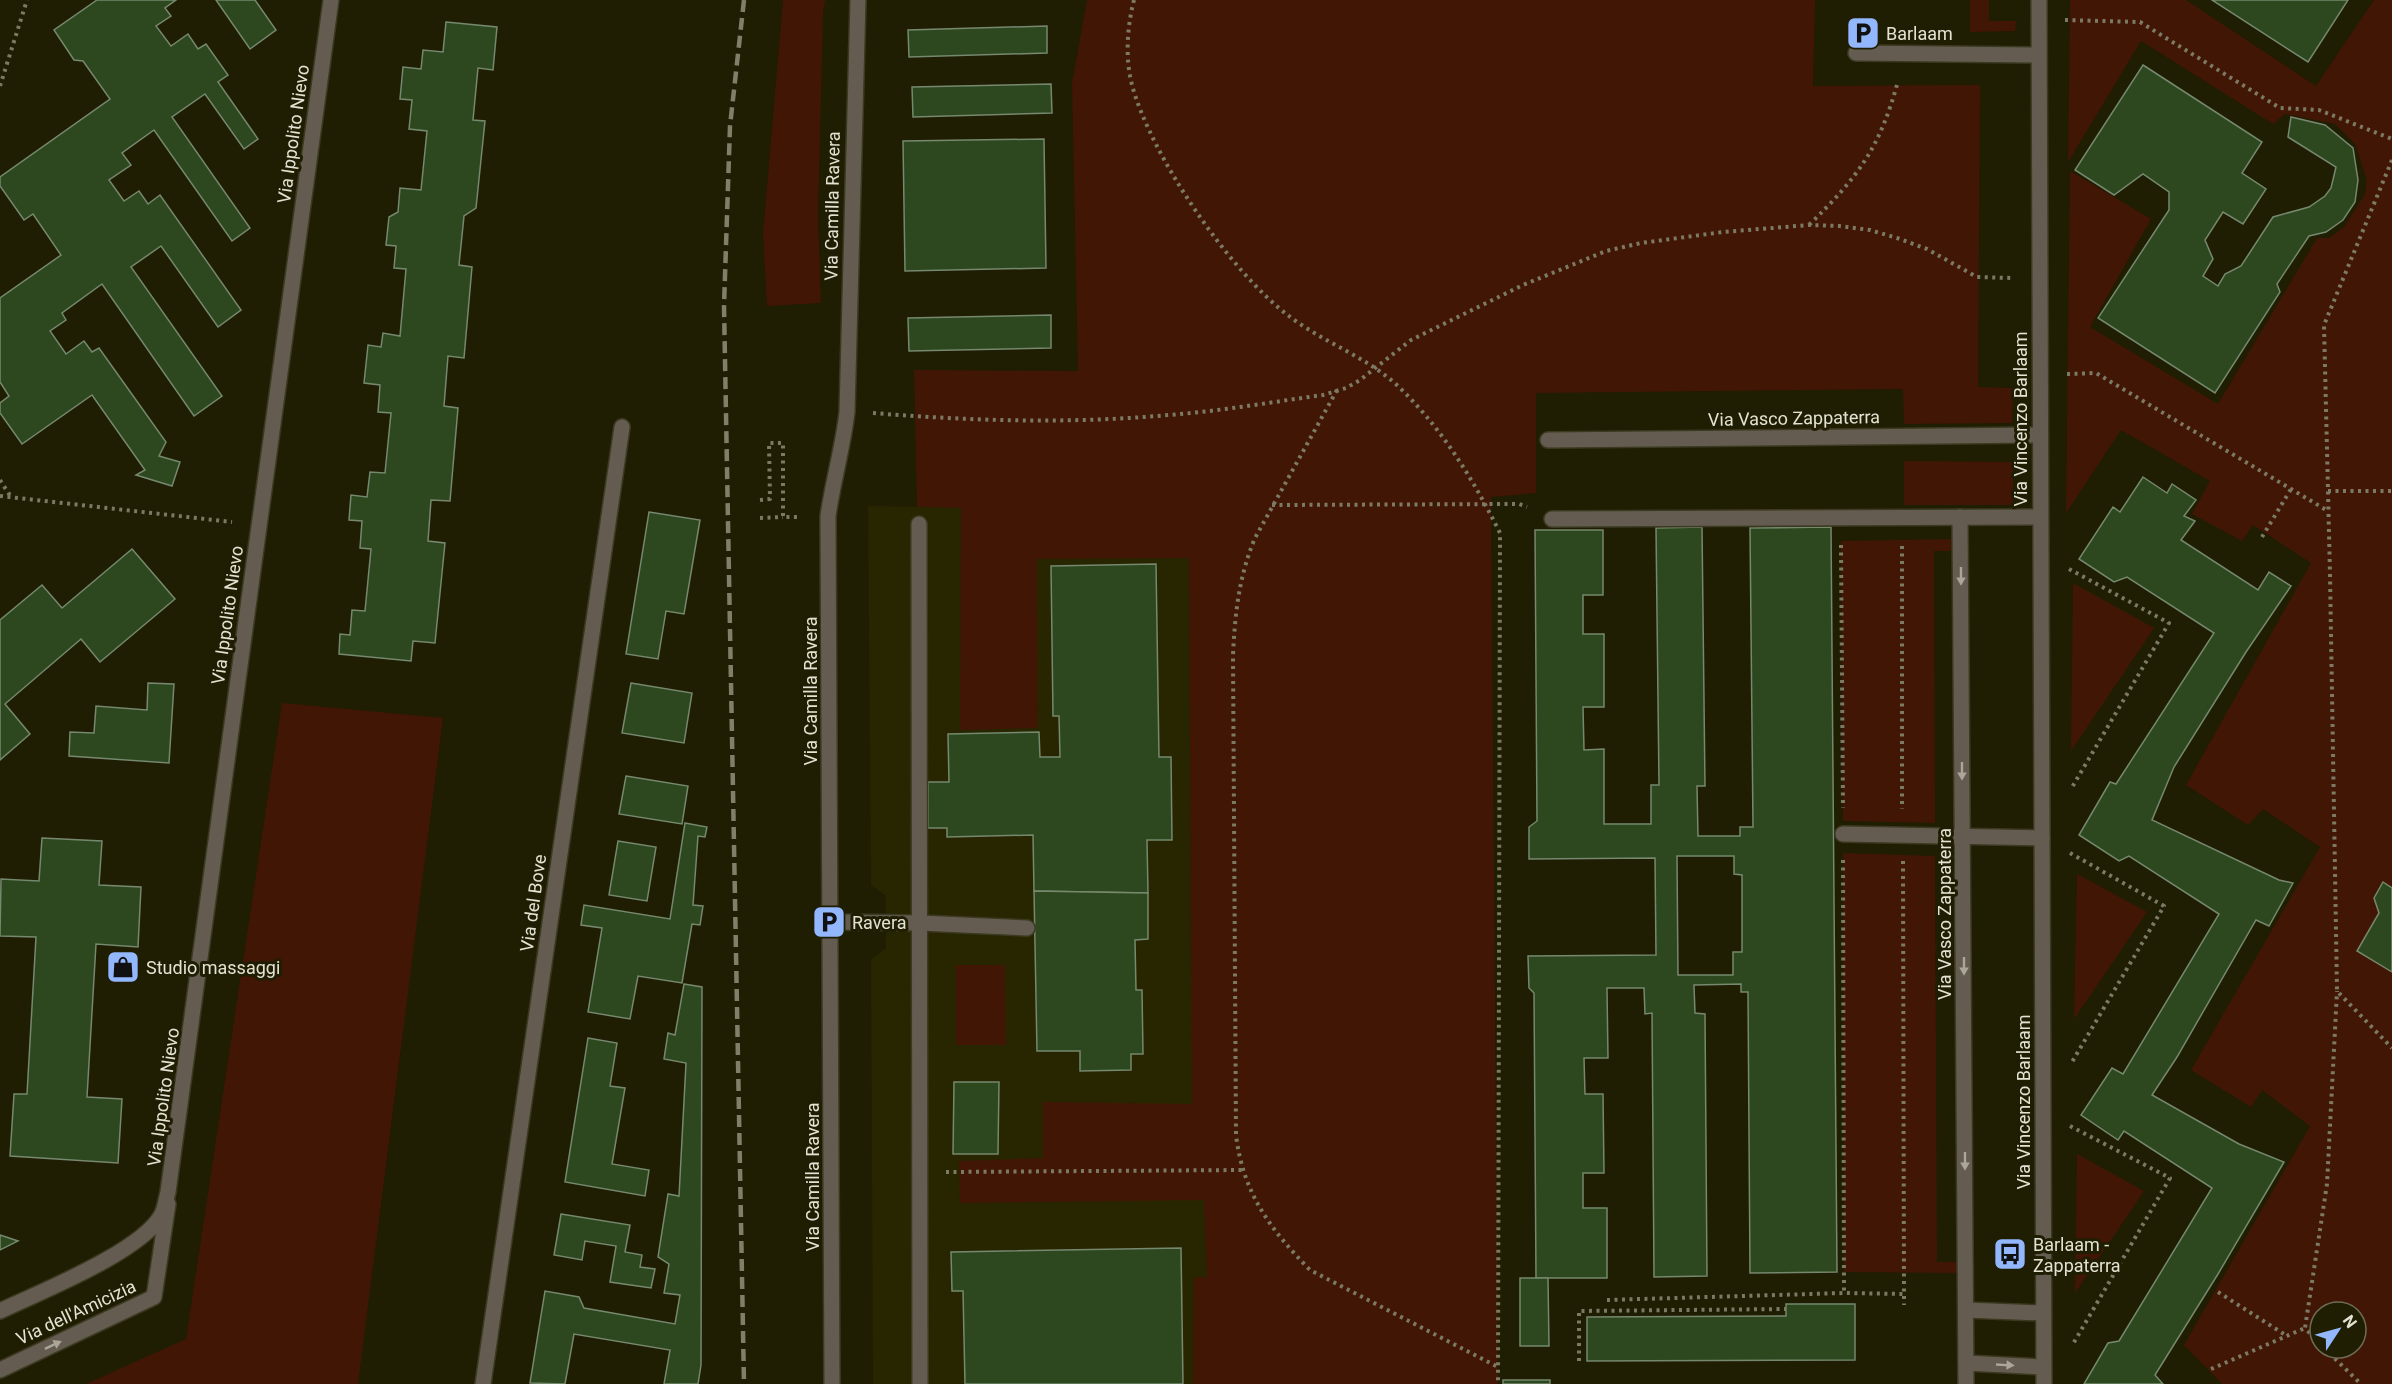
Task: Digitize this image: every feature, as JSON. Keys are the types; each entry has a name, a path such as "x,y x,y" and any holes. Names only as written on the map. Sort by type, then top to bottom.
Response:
{"street":[{"name":"Via Ippolito Nievo","path":"149,1231 162,1214 172,1174 331,0"},
{"name":"Via Camilla Ravera","path":"832,1384 828,516 833,482 844,441 847,412 858,0"},
{"name":"Via Vincenzo Barlaam","path":"2039,0 2044,1384"},
{"path":"1856,54 2039,55"},
{"name":"Via del Bove","path":"483,1384 622,427"},
{"name":"Via Vasco Zappaterra","path":"1548,440 2040,435"},
{"name":"Via Vasco Zappaterra","path":"1960,517 1966,1364"},
{"path":"1552,519 2040,517"},
{"path":"919,524 920,1384"},
{"path":"1843,834 2042,838"},
{"path":"831,922 1027,928"},
{"name":"Via dell'Amicizia","path":"0,1370 154,1297 172,1174"},
{"name":"Via dell'Amicizia","path":"0,1311 128,1248 149,1231"},
{"path":"1966,1310 2043,1313"},
{"path":"1966,1384 1966,1364 2043,1367"}],"path":[{"path":"0,86 27,0"},
{"path":"1134,0 1128,39 1128,62 1132,86 1158,146 1176,179 1222,246 1264,295 1289,317 1376,369 1398,386 1438,430 1466,469 1500,533 1498,1384"},
{"path":"2039,19 2140,22 2280,108 2319,110 2392,139"},
{"path":"1809,225 1842,193 1872,151 1893,100 1904,54"},
{"path":"2305,1329 2327,1184 2337,991 2324,325 2392,160"},
{"path":"847,412 977,421 1103,419 1169,415 1323,395 1360,380 1411,340 1523,285 1606,251 1679,237 1809,225 1870,230 1927,249 1977,277 2039,278"},
{"path":"2040,375 2096,373 2329,511"},
{"path":"1337,390 1272,505 1245,562 1235,617 1233,654 1236,1135 1242,1170 1258,1207 1289,1249 1310,1270 1498,1367"},
{"path":"760,500 770,499 769,443 783,443 783,517"},
{"path":"0,480 12,497"},
{"path":"2262,537 2291,489"},
{"path":"2328,491 2392,491"},
{"path":"0,496 259,525"},
{"path":"1272,505 1520,504 1552,519"},
{"path":"760,518 828,516"},
{"path":"1902,517 1904,1305"},
{"path":"1840,518 1844,1293"},
{"path":"2041,553 2169,623 2066,797"},
{"path":"2042,838 2164,906 2067,1070"},
{"path":"2337,991 2392,1048"},
{"path":"2043,1111 2170,1178 2068,1353"},
{"path":"920,1172 1242,1170"},
{"path":"2218,1292 2288,1336"},
{"path":"1607,1299 1844,1293 1904,1294"},
{"path":"1579,1361 1579,1311 1786,1309"},
{"path":"2211,1369 2305,1329"},
{"path":"2305,1329 2308,1332"},
{"path":"2336,1360 2361,1384"}],"shaded area":[{"path":"783,0 825,0 818,215 821,303 767,306 763,234"},
{"path":"1087,0 1815,0 1813,86 1980,85 1978,387 2013,388 2012,423 1904,424 1903,389 1536,393 1536,493 1491,497 1498,1384 1193,1384 1194,1278 1207,1277 1204,1200 960,1203 959,1161 1043,1158 1043,1102 1192,1104 1189,558 1037,559 1038,728 960,730 961,508 917,507 914,370 1078,371 1072,83"},
{"path":"1970,0 1989,0 1989,21 2016,21 2015,31 1970,32"},
{"path":"2070,0 2186,0 2316,86 2374,0 2392,0 2392,1384 2222,1384 2184,1345 2310,1126 2262,1090 2251,1107 2191,1070 2320,847 2263,809 2248,825 2186,785 2311,563 2253,525 2242,541 2192,514 2210,481 2121,430 2066,513 2070,171 2151,219 2090,327 2218,404 2317,238 2329,238 2344,227 2365,194 2367,180 2355,144 2335,124 2285,114 2273,124 2141,41 2068,162"},
{"path":"1904,461 2013,462 2013,505 1904,505"},
{"path":"868,506 1269,512 1310,1384 873,1384 871,959 886,948 886,896 871,885"},
{"path":"1951,539 1951,551 1934,551 1935,823 1843,821 1841,541"},
{"path":"2073,583 2154,628 2071,751"},
{"path":"282,703 443,718 358,1384 86,1384 186,1339"},
{"path":"1843,853 1935,856 1937,1262 1959,1262 1959,1273 1844,1272"},
{"path":"2077,874 2147,912 2074,1019"},
{"path":"956,965 1005,965 1006,1045 956,1045"},
{"path":"2077,1154 2144,1191 2075,1293"}],"building":[{"path":"97,0 176,0 165,8 171,16 156,26 171,46 188,34 198,49 206,44 228,75 218,82 258,139 244,149 205,94 172,117 250,228 232,241 154,130 122,153 131,165 109,180 124,201 139,191 148,204 160,195 241,310 218,327 161,246 131,267 222,396 194,416 102,284 62,313 66,320 50,331 66,354 84,341 92,352 99,348 166,442 159,456 180,462 172,486 136,475 145,470 92,395 22,444 0,413 0,403 9,396 0,382 0,298 61,255 33,214 24,220 0,186 0,177 110,99 83,61 74,60 54,30"},
{"path":"216,0 255,0 276,30 250,49"},
{"path":"2212,0 2348,0 2308,62"},
{"path":"446,22 497,27 493,70 478,68 473,120 485,121 476,208 464,216 459,265 472,267 464,358 448,356 444,406 458,408 450,501 431,500 428,541 445,543 435,643 413,641 411,661 339,654 340,634 350,635 352,610 365,611 371,549 360,548 362,521 349,520 351,495 367,497 370,472 385,473 391,413 378,412 380,385 364,383 368,345 381,347 383,333 400,336 406,269 394,268 396,246 386,245 389,217 398,212 400,188 421,190 427,131 409,129 412,100 400,99 403,67 421,69 423,50 443,52"},
{"path":"1047,26 1047,53 909,57 908,30"},
{"path":"2143,65 2262,142 2242,173 2266,189 2243,224 2223,212 2205,240 2213,259 2203,276 2218,286 2225,274 2241,266 2273,217 2309,207 2325,196 2331,188 2336,167 2288,137 2291,117 2325,125 2353,148 2358,180 2355,202 2343,220 2326,232 2309,236 2277,284 2280,292 2215,393 2098,318 2169,210 2169,192 2143,174 2114,195 2075,170"},
{"path":"1051,84 1052,113 913,117 912,87"},
{"path":"1044,139 1046,268 905,271 903,141"},
{"path":"1051,315 1051,348 909,351 908,318"},
{"path":"2143,477 2167,493 2172,484 2196,500 2184,516 2195,521 2181,540 2258,590 2269,572 2291,586 2246,652 2174,767 2152,820 2279,880 2293,883 2269,926 2256,920 2177,1057 2152,1095 2239,1144 2284,1162 2155,1375 2163,1384 2084,1384 2108,1343 2119,1341 2212,1188 2124,1131 2118,1140 2081,1115 2112,1068 2123,1074 2219,914 2129,856 2119,861 2079,835 2110,782 2116,784 2214,633 2127,577 2114,582 2079,559 2113,507 2120,512"},
{"path":"649,512 700,520 684,614 666,611 658,659 626,654"},
{"path":"1702,527 1705,786 1697,786 1698,836 1740,836 1740,827 1753,827 1750,528 1831,527 1837,1272 1750,1273 1748,992 1741,992 1741,984 1694,985 1695,1013 1705,1014 1707,1276 1654,1277 1652,1013 1645,1014 1644,988 1607,988 1608,1058 1584,1058 1585,1094 1603,1094 1604,1173 1583,1173 1583,1208 1607,1208 1607,1278 1536,1278 1534,993 1529,988 1528,956 1656,955 1655,858 1529,859 1529,827 1537,821 1535,530 1603,530 1603,595 1583,595 1583,634 1604,634 1604,707 1583,707 1584,750 1604,749 1604,824 1651,824 1651,785 1659,785 1656,528","holes":["1677,856 1734,856 1734,874 1742,875 1742,952 1733,952 1733,975 1678,975"]},
{"path":"132,549 175,599 100,662 81,639 5,704 30,734 0,760 0,620 42,585 62,608"},
{"path":"1156,564 1159,757 1171,757 1172,840 1147,840 1148,893 1034,891 1033,835 947,837 947,828 928,828 928,782 949,782 948,734 1039,732 1040,757 1060,757 1059,716 1053,716 1051,566"},
{"path":"148,683 174,684 169,763 69,756 70,732 94,733 96,706 147,710"},
{"path":"631,683 692,693 684,743 622,733"},
{"path":"626,776 688,786 682,824 619,814"},
{"path":"685,823 707,827 705,837 698,836 693,905 703,906 700,925 692,924 682,983 638,976 630,1019 588,1012 602,928 581,925 584,905 670,919"},
{"path":"42,838 102,841 99,885 141,887 138,947 96,944 87,1097 122,1099 118,1163 10,1156 14,1094 27,1094 36,937 0,936 1,879 39,881"},
{"path":"618,841 656,847 647,901 609,895"},
{"path":"2383,882 2392,888 2392,972 2357,951 2379,913 2374,898"},
{"path":"1034,891 1148,893 1148,939 1135,940 1136,990 1142,990 1143,1054 1131,1054 1131,1070 1080,1071 1080,1051 1037,1051"},
{"path":"684,984 702,987 701,1365 698,1384 664,1384 670,1350 574,1334 565,1384 530,1383 545,1291 579,1297 584,1308 675,1324 680,1295 664,1293 669,1264 658,1257 668,1194 679,1196 686,1063 664,1059 668,1033 675,1035"},
{"path":"588,1038 617,1043 610,1086 625,1088 612,1164 649,1170 645,1196 565,1182"},
{"path":"954,1082 999,1082 998,1154 953,1154"},
{"path":"561,1214 630,1225 625,1252 642,1255 640,1267 655,1269 651,1288 610,1282 616,1246 585,1241 582,1260 554,1255"},
{"path":"0,1235 18,1241 0,1250"},
{"path":"1181,1248 1183,1384 965,1384 963,1291 952,1291 951,1252"},
{"path":"1520,1278 1548,1278 1549,1346 1520,1346"},
{"path":"1786,1304 1855,1304 1855,1360 1587,1361 1587,1317 1786,1316"},
{"path":"1503,1380 1550,1380 1550,1384 1503,1384"}],"railway":[{"path":"744,0 730,126 724,306 744,1384"}],"place":[{"name":"Barlaam","path":"1863,33"},
{"name":"Ravera","path":"829,922"},
{"name":"Studio massaggi","path":"123,967"},
{"name":"Barlaam - Zappaterra","path":"2010,1254"}]}
